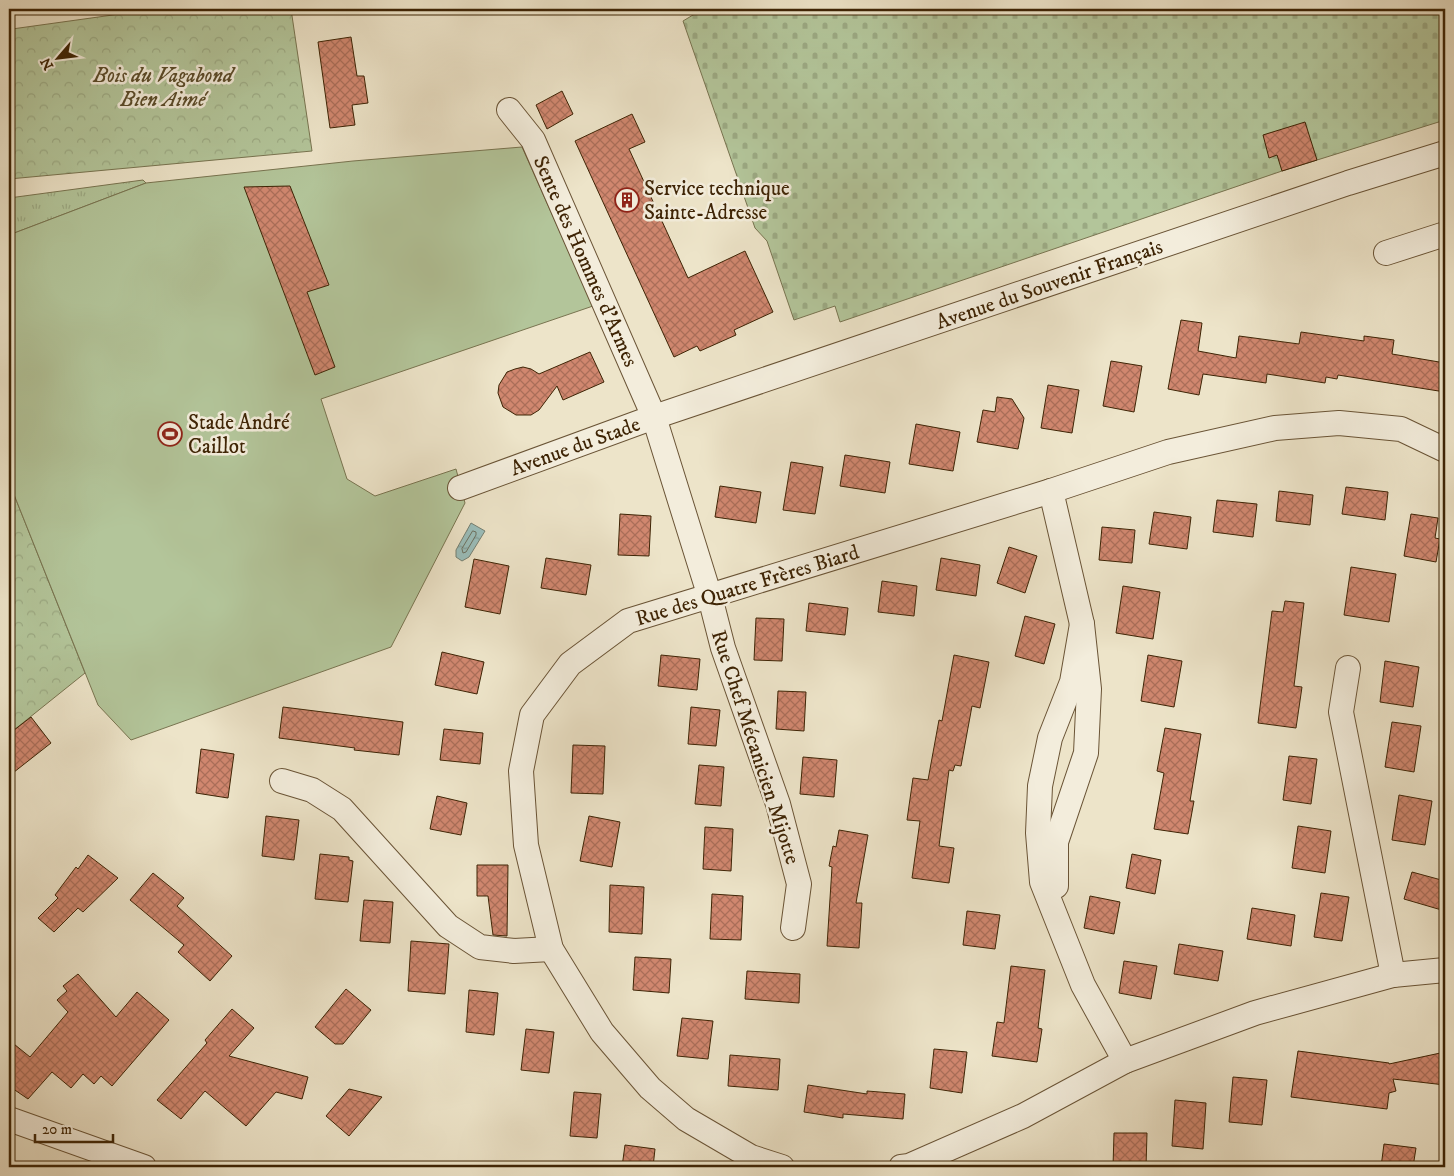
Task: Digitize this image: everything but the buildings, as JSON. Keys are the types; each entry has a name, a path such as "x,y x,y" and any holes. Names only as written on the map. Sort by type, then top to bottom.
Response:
{"street":[{"name":"Sente des Hommes d'Armes","path":"509,110 533,140 654,417"},
{"name":"Avenue du Souvenir Français","path":"654,417 1445,153"},
{"path":"1386,253 1445,234"},
{"name":"Avenue du Stade","path":"460,488 654,417 710,597"},
{"name":"Rue des Quatre Frères Biard","path":"782,1167 751,1158 686,1119 650,1088 602,1032 552,949 526,846 521,771 532,715 570,664 628,621 1051,491 1168,452 1275,428 1339,423 1401,429 1445,450"},
{"path":"1051,491 1082,624 1089,689 1086,753 1056,842 1056,918"},
{"name":"Rue Chef Mécanicien Mijotte","path":"710,597 723,648 778,804 799,884 793,928"},
{"path":"1082,624 1072,682 1050,738 1040,786 1038,833 1042,882 1083,985 1125,1061"},
{"path":"1348,668 1341,712 1393,975"},
{"path":"282,781 312,790 342,809 448,926 480,947 514,951 552,949"},
{"path":"901,1167 910,1166 1023,1116 1125,1061 1254,1013 1393,975 1445,970"},
{"path":"9,1119 144,1167"}],"green space":[{"name":"Bois du Vagabond Bien Aimé","path":"156,9 291,9 312,151 9,179 9,21 12,29"},
{"path":"703,9 1445,9 1445,120 1282,171 840,322 835,306 794,320 767,241 755,228 683,21"},
{"name":"Stade André Caillot","path":"522,147 593,306 321,399 347,479 375,496 456,469 465,503 391,647 131,740 98,705 9,482 9,235 146,183 353,161"},
{"path":"143,180 146,183 9,235 9,198"},
{"path":"9,482 85,673 9,734"}],"water":[{"path":"471,523 485,531 469,557 462,561 456,557 456,550"}],"place":[{"name":"Service technique Sainte-Adresse","path":"627,200"},
{"name":"Stade André Caillot","path":"170,434"}]}
